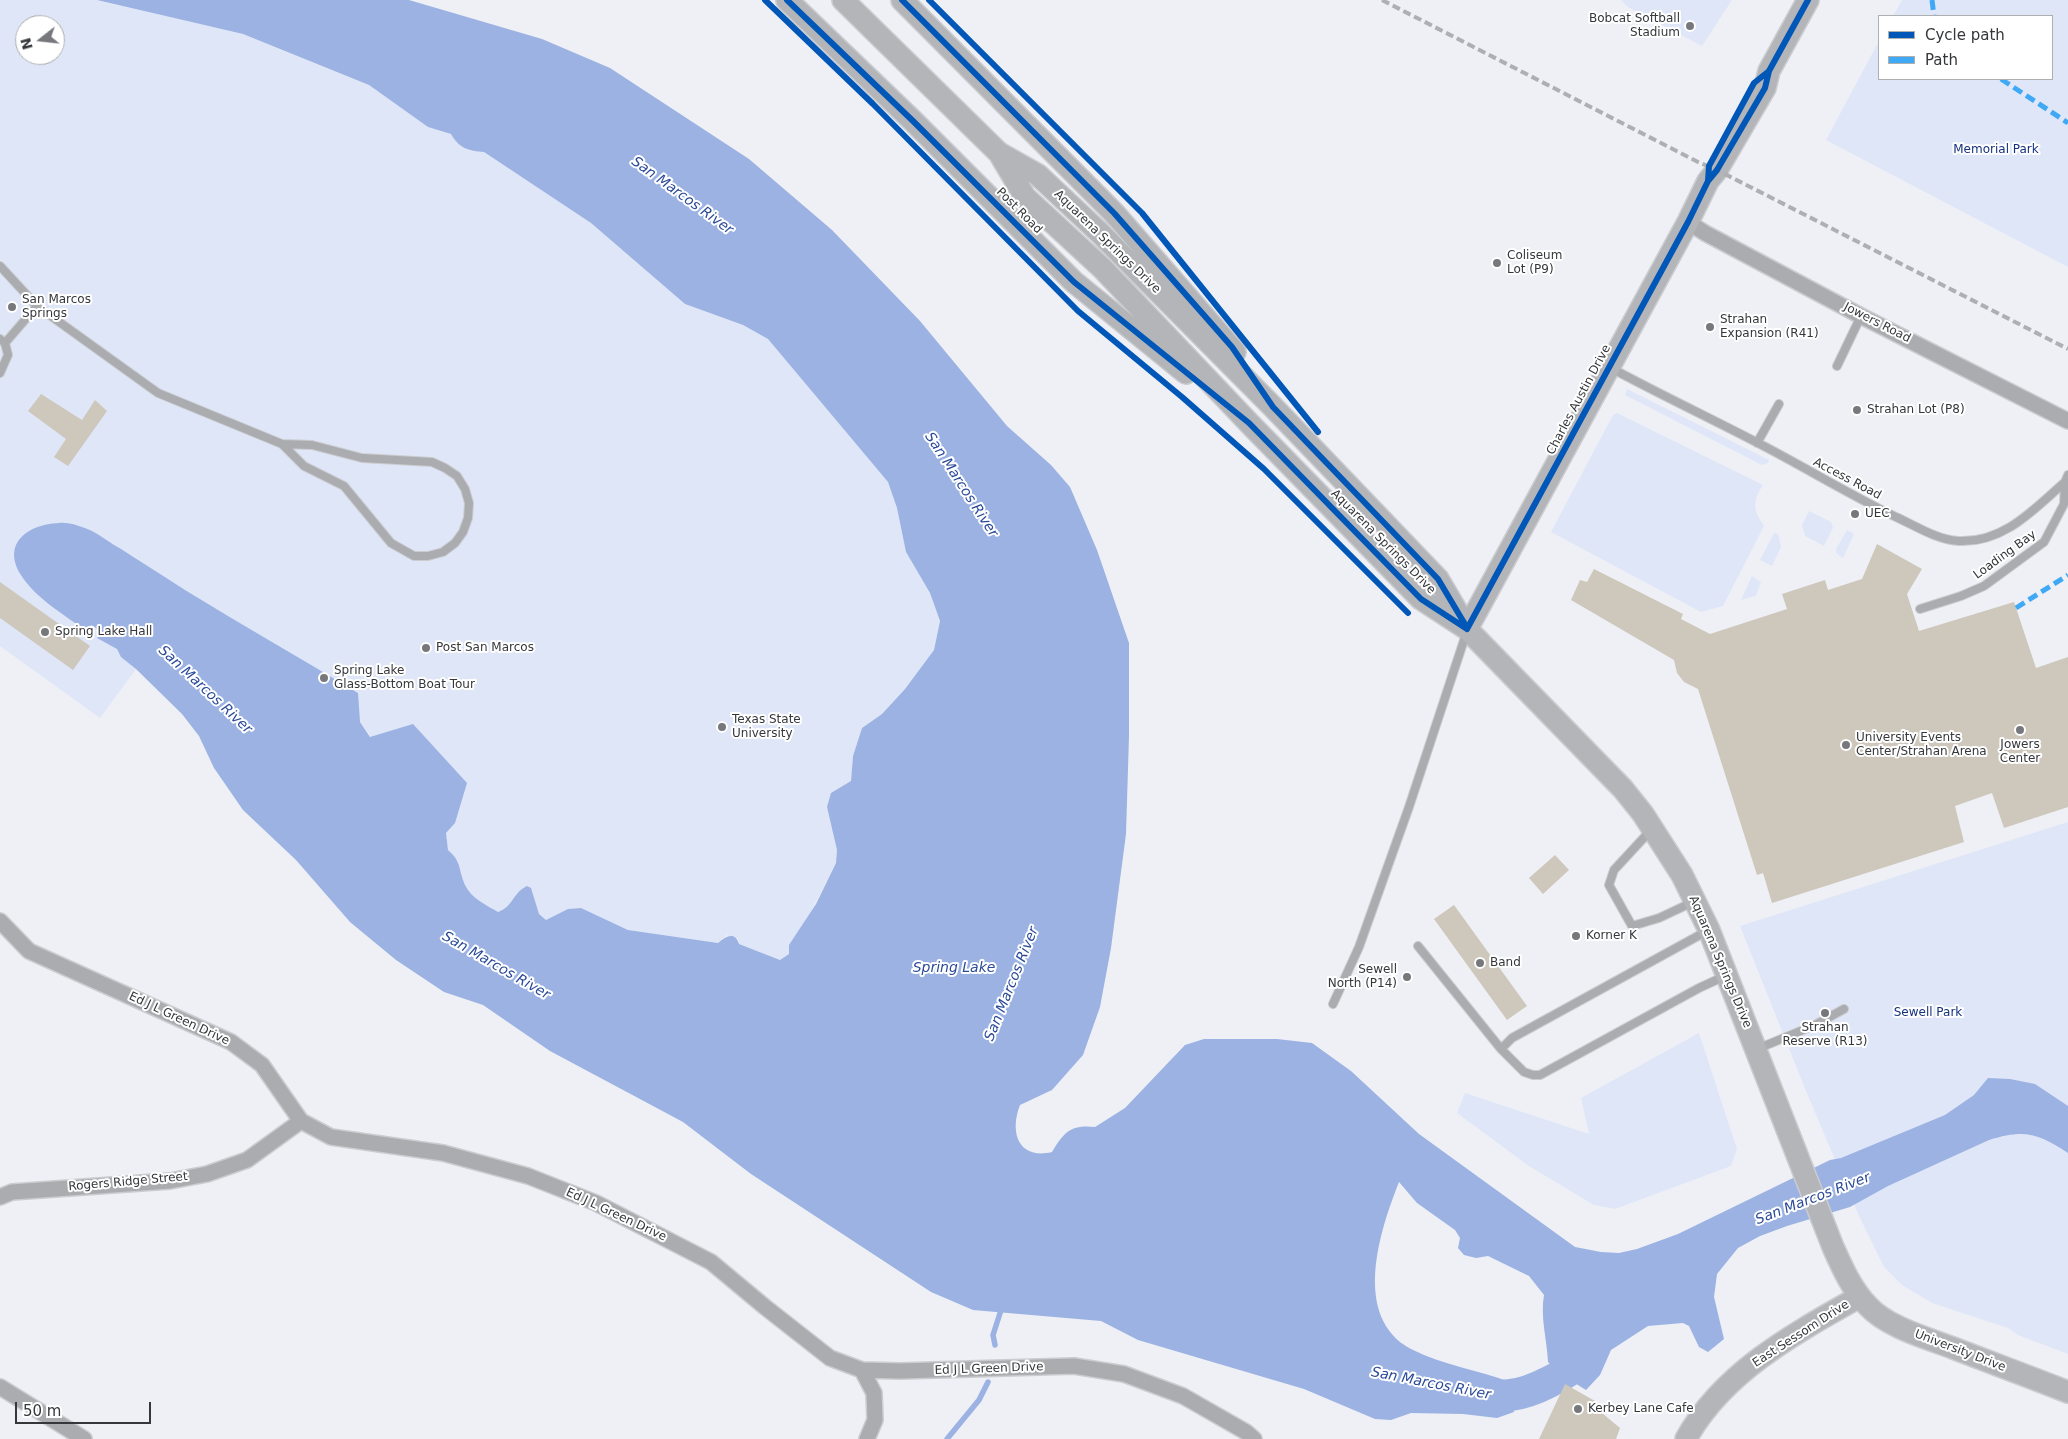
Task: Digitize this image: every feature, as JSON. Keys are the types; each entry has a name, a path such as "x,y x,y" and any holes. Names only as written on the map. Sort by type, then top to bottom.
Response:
{"main road":[{"name":"Post Road","path":"788,0 920,128 1074,282 1249,423"},
{"name":"Aquarena Springs Drive","path":"843,0 999,153 1025,197 1103,269 1249,423 1421,598 1467,629 1623,789 1682,875 1709,930 1833,1247 1859,1297"},
{"path":"902,0 1114,213 1232,347 1273,407"},
{"name":"Charles Austin Drive","path":"1467,629 1688,222 1708,181 1709,166 1754,83 1769,71 1808,0"},
{"name":"Aquarena Springs Drive","path":"999,153 1038,175 1100,234 1273,407 1438,579 1467,629"},
{"name":"University Drive","path":"1859,1297 1881,1317 1913,1333 2068,1392"},
{"name":"East Sessom Drive","path":"1686,1439 1694,1424 1709,1405 1749,1368 1771,1350 1859,1297"}],"street":[{"name":"Jowers Road","path":"1688,222 1705,233 1861,316 2068,421"},
{"name":"Ed J L Green Drive","path":"0,921 29,951 231,1042 262,1065 301,1120 332,1137 443,1153 528,1176 596,1203 711,1262 830,1358 862,1370 900,1371 1074,1366 1124,1374 1183,1396 1246,1432 1254,1439"},
{"name":"Rogers Ridge Street","path":"0,1198 12,1192 170,1181 207,1174 247,1160 301,1120"},
{"path":"862,1370 874,1394 875,1420 867,1439"},
{"path":"0,1387 84,1439"}],"lane":[{"path":"0,266 37,306 158,393 282,444 312,445 362,458 432,462 445,468 456,476 464,489 469,503 468,518 463,532 455,543 443,552 428,556 414,556 391,543 344,486 304,466 282,444"},
{"path":"0,373 8,355 2,341 37,306"},
{"path":"1837,366 1861,316"},
{"name":"Access Road","path":"1610,367 1758,443 1862,501 1930,534 1959,541 1985,538 2005,531 2022,519 2066,478"},
{"path":"1758,443 1779,404"},
{"name":"Loading Bay","path":"1920,609 1961,596 1984,586 2044,542 2064,504 2066,478"},
{"path":"1333,1004 1359,947 1409,807 1467,629"},
{"path":"1652,829 1614,870 1609,886 1632,926 1659,918 1695,902"},
{"path":"1501,1049 1512,1038 1709,930"},
{"path":"1418,946 1501,1049 1524,1072 1533,1075 1540,1075 1699,988 1727,975"},
{"path":"1757,1049 1815,1024 1844,1009"}],"green space":[{"path":"0,0 97,0 243,34 369,85 428,127 451,134 470,151 484,152 591,223 685,304 743,325 768,339 888,482 897,508 906,552 930,593 940,621 934,650 905,689 882,714 862,728 853,756 851,781 827,807 837,850 836,863 789,954 780,960 739,944 738,939 727,935 718,943 628,930 581,908 569,909 546,920 517,893 507,909 498,912 489,907 475,898 468,890 456,858 448,850 446,833 455,823 371,737 360,722 136,669 100,718 0,646"},
{"name":"Bobcat Softball Stadium","path":"1621,0 1732,0 1702,46 1628,7"},
{"name":"Memorial Park","path":"1902,0 2068,0 2068,267 1826,140 1878,43 1878,80 2053,80 2053,15 1894,15"},
{"path":"1627,389 1769,460 1768,463 1762,465 1625,395"},
{"path":"1617,413 1763,485 1757,496 1755,506 1764,526 1723,606 1701,612 1551,532 1613,415"},
{"path":"1809,511 1831,522 1833,528 1824,546 1805,536 1802,525"},
{"path":"1847,530 1854,534 1843,558 1836,553 1836,549"},
{"path":"1774,533 1778,534 1781,547 1772,566 1760,560"},
{"path":"1752,576 1761,582 1756,596 1741,600"},
{"name":"Sewell Park","path":"2068,822 2068,1354 2018,1335 2008,1328 1932,1303 1902,1285 1884,1267 1859,1216 1806,1091 1740,926"},
{"path":"1699,1033 1737,1149 1731,1166 1615,1209 1594,1205 1529,1166 1457,1113 1465,1093 1589,1134 1581,1098"}],"water":[{"name":"Spring Lake","path":"97,0 409,0 542,39 610,68 749,159 832,230 920,321 1007,426 1051,465 1070,487 1097,550 1129,643 1126,834 1111,948 1100,1007 1083,1055 1052,1090 1020,1105 1016,1125 1017,1134 1024,1148 1032,1152 1052,1152 1060,1139 1069,1131 1080,1127 1095,1127 1125,1108 1185,1045 1204,1039 1277,1039 1312,1043 1351,1071 1419,1134 1575,1247 1601,1252 1619,1253 1637,1249 1678,1234 1830,1160 1841,1158 1945,1115 1974,1095 1988,1078 2010,1079 2035,1084 2068,1106 2068,1153 2048,1141 2030,1135 2012,1135 1989,1140 1888,1186 1850,1207 1760,1236 1738,1248 1717,1274 1714,1297 1724,1339 1708,1352 1699,1347 1689,1326 1683,1323 1648,1326 1611,1350 1600,1375 1586,1390 1562,1375 1548,1362 1543,1320 1544,1295 1529,1276 1488,1256 1476,1258 1464,1255 1458,1248 1460,1238 1455,1230 1417,1203 1399,1182 1384,1224 1375,1272 1376,1295 1381,1316 1392,1335 1411,1349 1435,1359 1510,1382 1514,1412 1497,1418 1463,1414 1411,1413 1391,1420 1375,1419 1304,1389 1138,1340 1101,1321 973,1310 931,1292 751,1174 683,1122 550,1051 483,1005 444,992 396,960 350,922 296,860 243,810 214,768 199,736 182,714 121,657 117,649 97,638 101,631 91,625 86,631 51,606 34,591 21,575 14,554 16,545 21,537 29,531 48,524 63,523 76,525 92,531 185,590 358,693 360,722 370,737 413,724 467,783 455,823 446,833 448,850 456,858 465,885 471,894 498,912 507,906 518,892 527,886 531,888 539,914 546,920 568,909 581,908 628,930 718,943 724,938 733,936 739,944 780,960 789,954 789,945 816,904 836,863 837,850 827,807 831,793 851,781 853,756 862,728 882,714 905,689 934,650 940,621 930,593 906,552 897,508 888,482 768,339 743,325 685,304 591,223 484,152 464,148 457,143 451,134 428,127 369,85 243,34"}],"building":[{"path":"41,394 82,420 95,400 107,411 68,466 54,457 66,439 28,411"},
{"name":"University Events Center/Strahan Arena","path":"1877,544 1922,569 1907,594 1919,631 2014,602 2036,668 2068,657 2068,807 2004,828 1992,793 1955,806 1964,842 1772,903 1763,873 1757,875 1698,689 1684,682 1677,673 1674,660 1571,600 1580,580 1587,582 1594,569 1683,614 1681,619 1710,634 1787,609 1782,594 1825,580 1828,590 1862,579"},
{"name":"Spring Lake Hall","path":"0,582 90,646 73,670 0,618"},
{"path":"1555,855 1569,870 1543,894 1529,878"},
{"name":"Band","path":"1454,905 1527,1006 1507,1020 1434,919"},
{"name":"Kerbey Lane Cafe","path":"1565,1384 1602,1405 1602,1413 1620,1428 1616,1439 1539,1439"}],"waterway":[{"path":"995,1345 993,1335 1002,1307"},
{"name":"San Marcos River","path":"1467,1392 1500,1396 1518,1394 1538,1387 1563,1375 1572,1368 1589,1342"},
{"path":"947,1439 979,1400 988,1382"}],"railway":[{"path":"1382,0 2068,349"}],"marked path":[{"path":"1932,0 1934,15"},
{"path":"2003,80 2068,123"},
{"path":"2016,608 2068,575"}],"cycle path":[{"path":"765,0 873,104 1078,311 1182,397 1264,469 1408,613"},
{"path":"787,0 913,121 1074,282 1249,423 1421,599 1467,629"},
{"path":"902,0 1114,213 1232,347 1273,407 1438,579 1466,626"},
{"path":"929,0 1142,213 1318,432"},
{"path":"1467,629 1688,222 1708,181 1717,170 1765,88 1769,71 1808,0"},
{"path":"1708,181 1709,166 1754,83 1769,71"}],"place":[{"name":"Bobcat Softball Stadium","path":"1690,26"},
{"name":"Coliseum Lot (P9)","path":"1497,263"},
{"name":"San Marcos Springs","path":"12,307"},
{"name":"Strahan Expansion (R41)","path":"1710,327"},
{"name":"Strahan Lot (P8)","path":"1857,410"},
{"name":"UEC","path":"1855,514"},
{"name":"Spring Lake Hall","path":"45,632"},
{"name":"Post San Marcos","path":"426,648"},
{"name":"Spring Lake Glass-Bottom Boat Tour","path":"324,678"},
{"name":"Texas State University","path":"722,727"},
{"name":"Jowers Center","path":"2020,730"},
{"name":"University Events Center/Strahan Arena","path":"1846,745"},
{"name":"Korner K","path":"1576,936"},
{"name":"Band","path":"1480,963"},
{"name":"Sewell North (P14)","path":"1407,977"},
{"name":"Strahan Reserve (R13)","path":"1825,1013"},
{"name":"Kerbey Lane Cafe","path":"1578,1409"}]}
